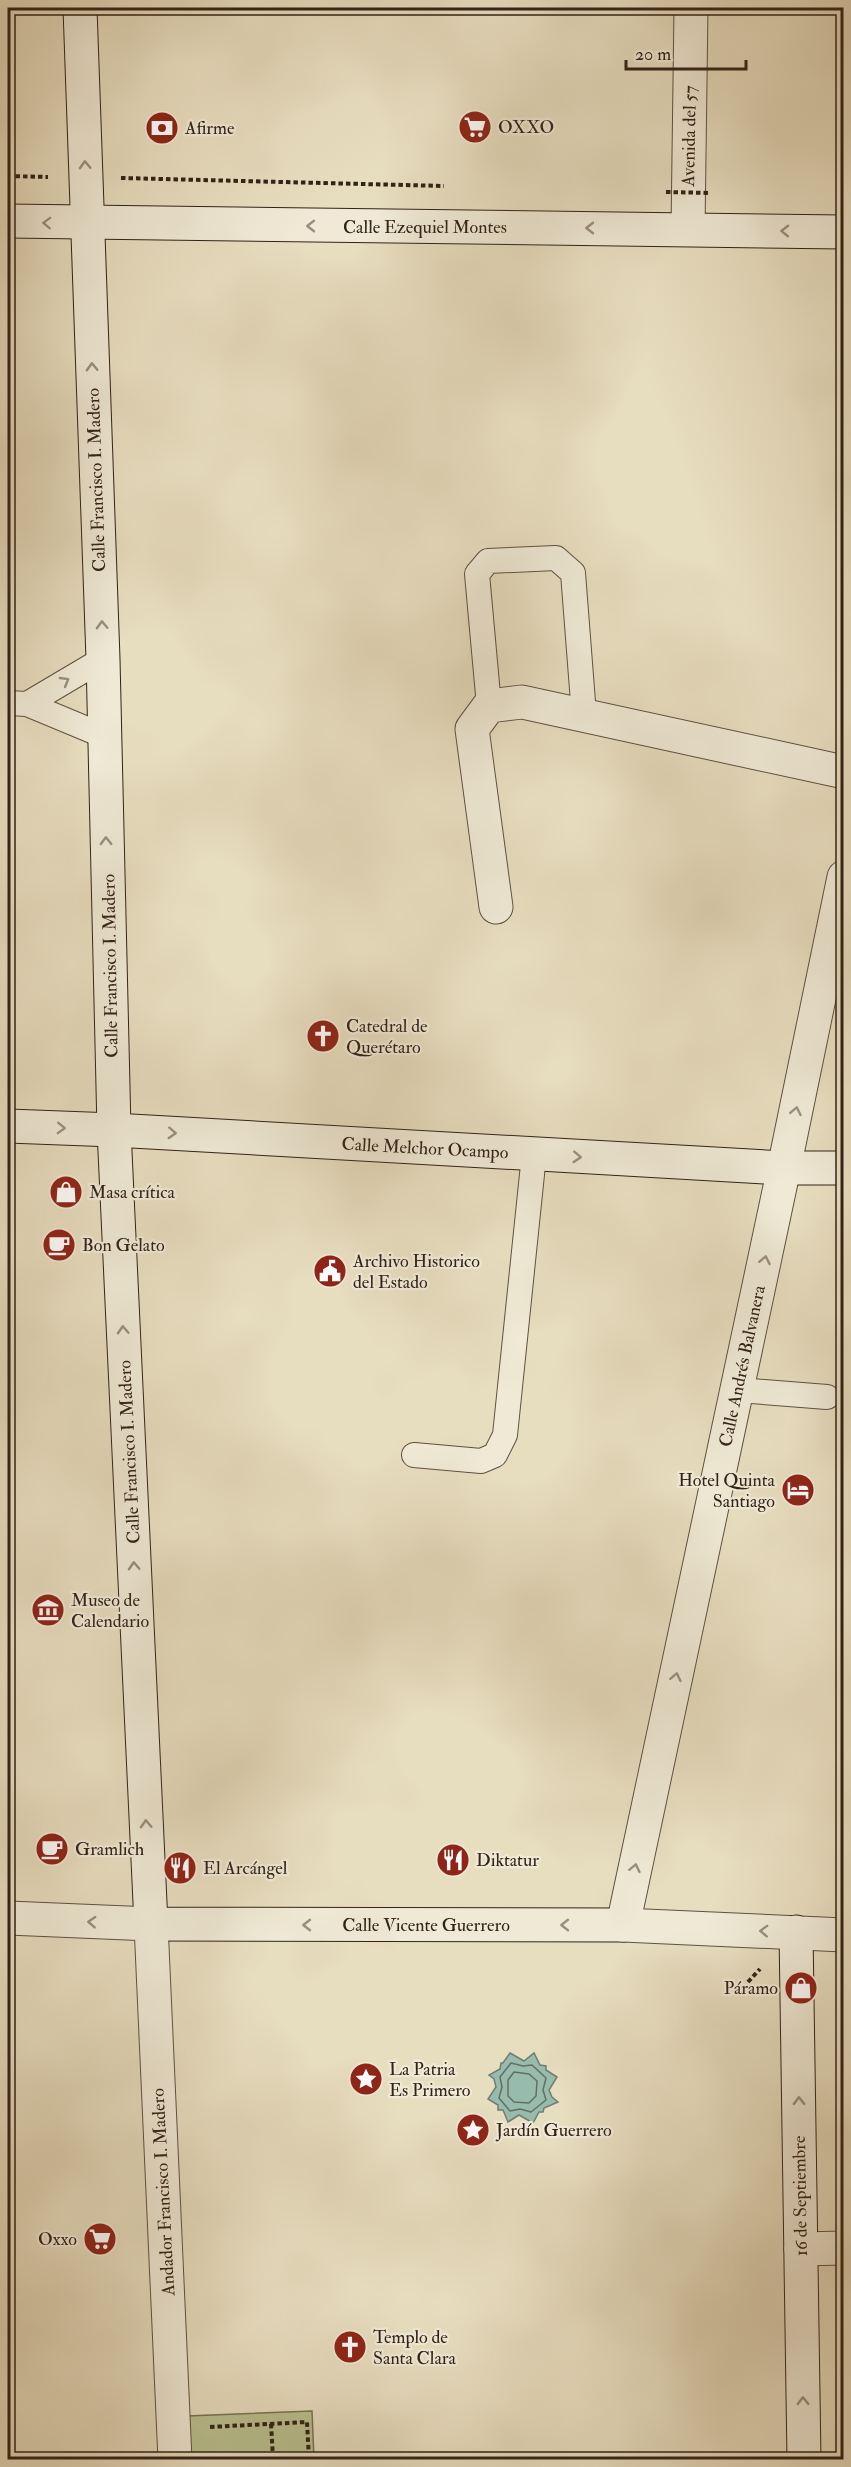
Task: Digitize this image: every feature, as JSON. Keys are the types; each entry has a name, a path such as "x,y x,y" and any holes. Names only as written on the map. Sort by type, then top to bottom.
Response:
{"street":[{"name":"Calle Francisco I. Madero","path":"80,8 103,659 114,1130 151,1924"},
{"name":"Avenida del 57","path":"688,229 691,8"},
{"name":"Calle Ezequiel Montes","path":"8,221 87,224 843,232"},
{"path":"496,907 472,729 489,706 522,702 843,772"},
{"name":"Calle Andrés Balvanera","path":"623,1925 738,1390 843,877"},
{"name":"Calle Melchor Ocampo","path":"8,1126 784,1168 843,1168"},
{"name":"Calle Vicente Guerrero","path":"8,1918 151,1924 623,1925 843,1935"},
{"name":"Andador Francisco I. Madero","path":"151,1924 174,2444"},
{"name":"16 de Septiembre","path":"796,1932 804,2460"},
{"path":"801,2249 843,2248"}],"lane":[{"path":"489,706 477,574 488,561 556,558 573,573 584,715"},
{"path":"17,703 103,659"},
{"path":"17,703 104,736"},
{"path":"414,1455 481,1461 495,1455 505,1435 534,1155"},
{"path":"738,1390 827,1397"}],"path":[{"path":"8,176 453,187"},
{"path":"655,192 711,193"},
{"path":"174,2444 271,2424 307,2422 309,2460"},
{"path":"271,2424 273,2458"},
{"path":"264,2460 273,2458 279,2460"}],"green space":[{"path":"312,2411 314,2459 189,2459 187,2416"}],"water":[{"path":"510,2053 524,2061 534,2053 540,2065 546,2066 546,2070 557,2077 549,2090 558,2102 544,2108 543,2112 539,2112 533,2123 519,2115 508,2122 503,2110 498,2110 498,2105 488,2099 496,2087 494,2079 489,2075 500,2069 501,2063"}],"place":[{"name":"OXXO","path":"475,127"},
{"name":"Afirme","path":"162,128"},
{"name":"Catedral de Querétaro","path":"323,1036"},
{"name":"Masa crítica","path":"66,1192"},
{"name":"Bon Gelato","path":"59,1245"},
{"name":"Archivo Historico del Estado","path":"330,1271"},
{"name":"Hotel Quinta Santiago","path":"798,1490"},
{"name":"Museo de Calendario","path":"48,1610"},
{"name":"Gramlich","path":"52,1849"},
{"name":"Diktatur","path":"453,1860"},
{"name":"El Arcángel","path":"180,1868"},
{"name":"Páramo","path":"801,1988"},
{"name":"La Patria Es Primero","path":"366,2079"},
{"name":"Jardín Guerrero","path":"473,2130"},
{"name":"Oxxo","path":"100,2239"},
{"name":"Templo de Santa Clara","path":"350,2347"}]}
